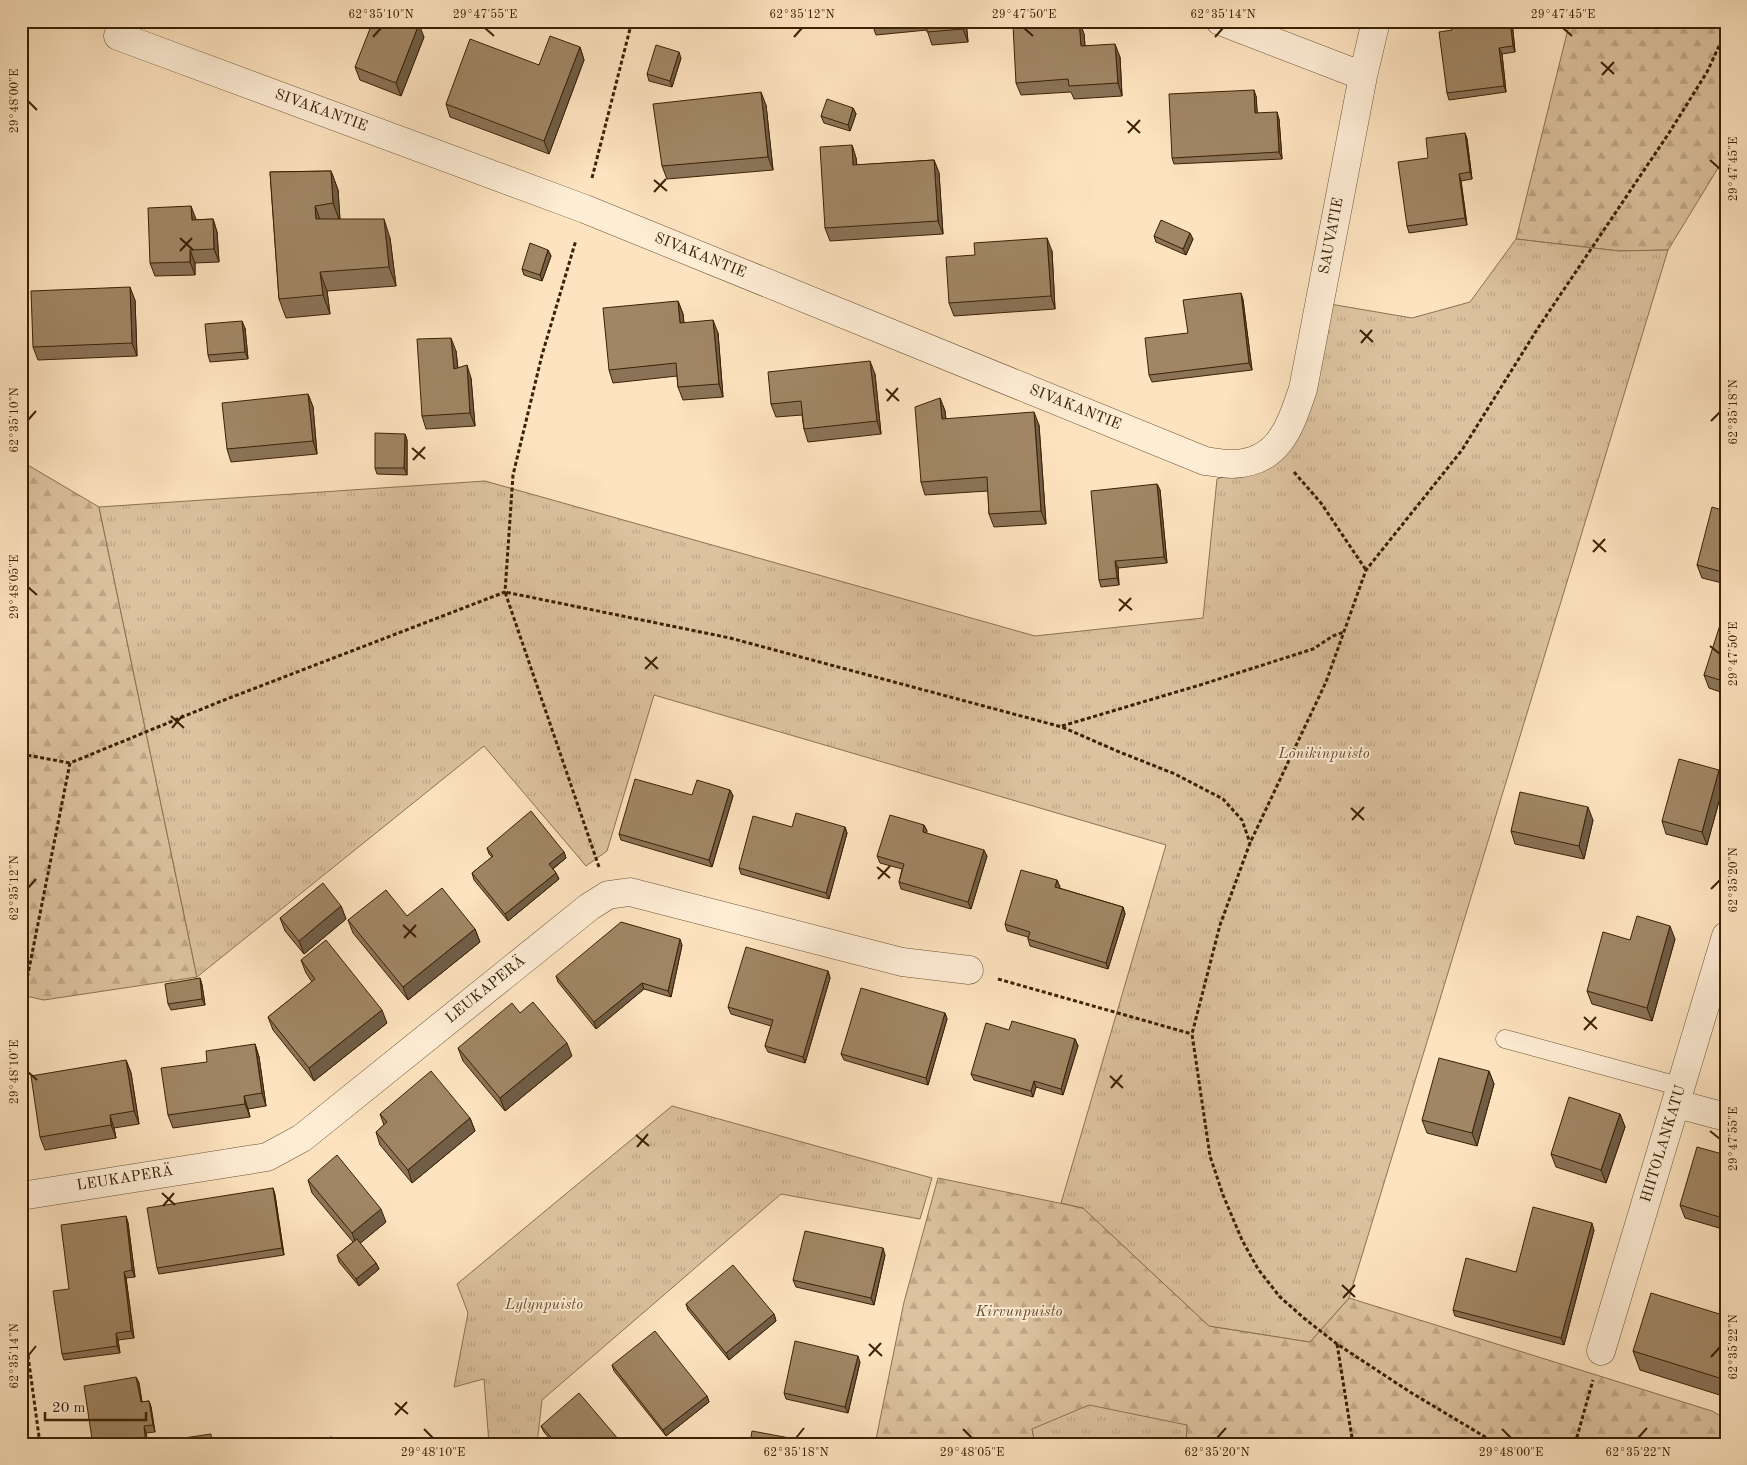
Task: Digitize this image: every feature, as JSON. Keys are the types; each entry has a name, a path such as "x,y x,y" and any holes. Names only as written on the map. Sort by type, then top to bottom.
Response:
{"street":[{"path":"1220,21 1363,76"},
{"name":"SAUVATIE","path":"1277,446 1291,424 1303,389 1363,76 1376,21"},
{"name":"SIVAKANTIE","path":"118,36 585,209 1205,461 1232,464 1260,459 1277,446"},
{"name":"LEUKAPERÄ","path":"21,1196 267,1157 302,1138 589,907 608,895 630,892 902,962 969,970"},
{"name":"HIITOLANKATU","path":"1602,1351 1726,936"},
{"path":"1679,1095 1726,1117"}],"lane":[{"path":"1505,1039 1679,1095"}],"path":[{"path":"608,895 505,592 512,475 542,355 585,209 632,21"},
{"path":"1496,1444 1410,1392 1337,1344 1280,1297 1258,1269 1242,1240 1223,1195 1210,1156 1192,1034 1220,925 1250,843 1326,682 1366,570 1462,450 1538,328 1674,125 1707,72 1726,31"},
{"path":"1277,446 1288,465 1321,503 1366,570"},
{"path":"21,754 70,763 219,702 505,592 730,638 1062,727 1175,774 1222,799 1242,820 1250,843"},
{"path":"1062,727 1313,649 1333,636 1344,632"},
{"path":"21,1009 70,763"},
{"path":"969,970 1192,1034"},
{"path":"21,1304 40,1444"},
{"path":"1337,1344 1353,1444"},
{"path":"1575,1444 1602,1351"}],"green space":[{"path":"1570,21 1726,21 1726,155 1668,250 1619,251 1516,239"},
{"name":"Lonikinpuisto","path":"1516,239 1619,251 1668,250 1349,1298 1310,1342 1209,1326 1083,1208 1061,1203 1166,845 654,695 607,851 586,866 484,746 197,977 99,507 485,481 1035,636 1203,618 1217,479 1235,473 1264,468 1330,304 1412,318 1470,302"},
{"path":"21,461 99,507 197,977 44,1000 21,995"},
{"name":"Lylynpuisto","path":"672,1106 932,1178 920,1219 781,1194 542,1400 537,1444 489,1444 484,1379 454,1387 468,1313 457,1284"},
{"name":"Kirvunpuisto","path":"938,1178 1083,1208 1209,1326 1310,1342 1349,1298 1712,1411 1726,1419 1726,1444 1186,1444 1187,1425 1032,1429 1035,1444 875,1444 904,1302"},
{"path":"1089,1405 1187,1425 1186,1444 1035,1444 1032,1429"}],"building":[{"path":"373,21 412,21 419,24 396,83 355,67"},
{"path":"927,21 963,21 963,29 927,32"},
{"path":"1079,21 1081,46 1115,44 1118,83 1069,86 1068,79 1016,83 1013,26"},
{"path":"1451,21 1510,21 1513,46 1499,48 1504,86 1447,93 1439,32 1452,30"},
{"path":"550,36 580,47 544,141 446,104 470,39 539,65"},
{"path":"656,45 679,52 670,81 647,74"},
{"path":"1254,90 1255,113 1277,112 1279,152 1172,158 1169,94"},
{"path":"761,92 768,157 662,166 653,104"},
{"path":"827,99 853,108 848,125 821,116"},
{"path":"1465,133 1470,172 1459,174 1465,218 1407,226 1398,162 1428,158 1426,138"},
{"path":"852,145 853,165 934,160 938,221 825,228 820,147"},
{"path":"331,171 333,203 315,206 316,219 384,219 389,267 320,272 323,295 279,299 270,172"},
{"path":"191,206 192,220 213,219 214,249 190,250 190,262 150,263 148,208"},
{"path":"1161,220 1190,233 1183,249 1154,236"},
{"path":"1047,238 1051,296 949,303 946,257 975,255 974,243"},
{"path":"530,243 548,250 540,275 522,269"},
{"path":"130,287 132,343 33,347 31,291"},
{"path":"1241,293 1249,363 1149,375 1145,338 1188,333 1183,300"},
{"path":"678,301 680,323 713,320 719,384 678,387 676,363 609,370 603,308"},
{"path":"242,321 245,352 208,355 205,324"},
{"path":"451,338 454,369 467,365 470,413 422,416 417,339"},
{"path":"870,361 877,421 804,429 801,401 771,404 768,372"},
{"path":"308,394 313,441 227,449 222,403"},
{"path":"940,398 942,419 1034,412 1041,511 989,514 987,477 921,482 915,407"},
{"path":"375,433 405,434 404,468 375,468"},
{"path":"1157,484 1164,557 1115,561 1117,578 1099,580 1091,491"},
{"path":"1712,507 1726,511 1726,573 1697,565"},
{"path":"1720,625 1726,627 1726,682 1704,675"},
{"path":"1679,759 1719,770 1702,832 1662,821"},
{"path":"635,779 692,795 697,780 730,790 709,860 619,834"},
{"path":"1520,792 1588,807 1579,846 1511,831"},
{"path":"531,811 564,852 549,864 556,873 505,914 472,873 493,856 487,848"},
{"path":"796,813 845,827 826,893 739,868 753,816 792,827"},
{"path":"890,815 924,825 923,832 984,850 968,902 899,882 904,864 877,856"},
{"path":"1021,870 1057,880 1055,887 1123,907 1106,963 1028,939 1030,932 1005,924"},
{"path":"323,883 341,906 299,941 280,918"},
{"path":"442,888 475,929 403,987 348,920 386,890 407,916"},
{"path":"1637,916 1670,926 1647,1008 1587,991 1603,932 1630,940"},
{"path":"621,922 680,939 668,991 642,983 594,1022 556,976"},
{"path":"326,940 382,1010 309,1068 268,1017 315,979 301,960"},
{"path":"746,947 828,971 803,1057 765,1046 773,1020 728,1007"},
{"path":"200,978 202,999 168,1004 165,984"},
{"path":"861,988 945,1013 926,1078 841,1054"},
{"path":"533,1002 567,1043 500,1098 458,1048 512,1003 520,1013"},
{"path":"1012,1021 1075,1039 1061,1089 1034,1081 1031,1091 971,1074 986,1023 1009,1030"},
{"path":"255,1044 262,1093 244,1096 245,1104 168,1115 161,1068 207,1062 206,1051"},
{"path":"1439,1058 1489,1071 1472,1133 1422,1120"},
{"path":"126,1060 134,1111 110,1115 111,1125 40,1137 31,1076"},
{"path":"431,1071 470,1118 408,1170 376,1132 387,1122 380,1114"},
{"path":"1569,1097 1620,1114 1601,1170 1551,1154"},
{"path":"1697,1147 1726,1155 1726,1219 1680,1205"},
{"path":"337,1155 381,1209 352,1233 308,1180"},
{"path":"273,1188 282,1248 157,1268 147,1208"},
{"path":"1533,1207 1592,1223 1561,1338 1453,1310 1466,1258 1516,1272"},
{"path":"126,1216 132,1270 124,1272 131,1331 116,1333 117,1346 62,1354 53,1291 69,1289 61,1225"},
{"path":"805,1231 883,1248 871,1298 793,1280"},
{"path":"357,1239 376,1263 356,1279 337,1255"},
{"path":"733,1265 774,1314 726,1353 686,1304"},
{"path":"1651,1293 1726,1316 1726,1380 1633,1351"},
{"path":"655,1331 707,1396 663,1430 612,1365"},
{"path":"795,1341 858,1356 845,1407 784,1393"},
{"path":"136,1377 141,1402 149,1401 153,1425 144,1426 146,1444 79,1444 79,1442 92,1439 84,1386"},
{"path":"579,1393 619,1440 615,1444 557,1444 541,1426"},
{"path":"752,1431 822,1444 750,1444"},
{"path":"211,1434 212,1444 178,1444 177,1439"},
{"path":"332,1437 333,1444 291,1443"}]}
